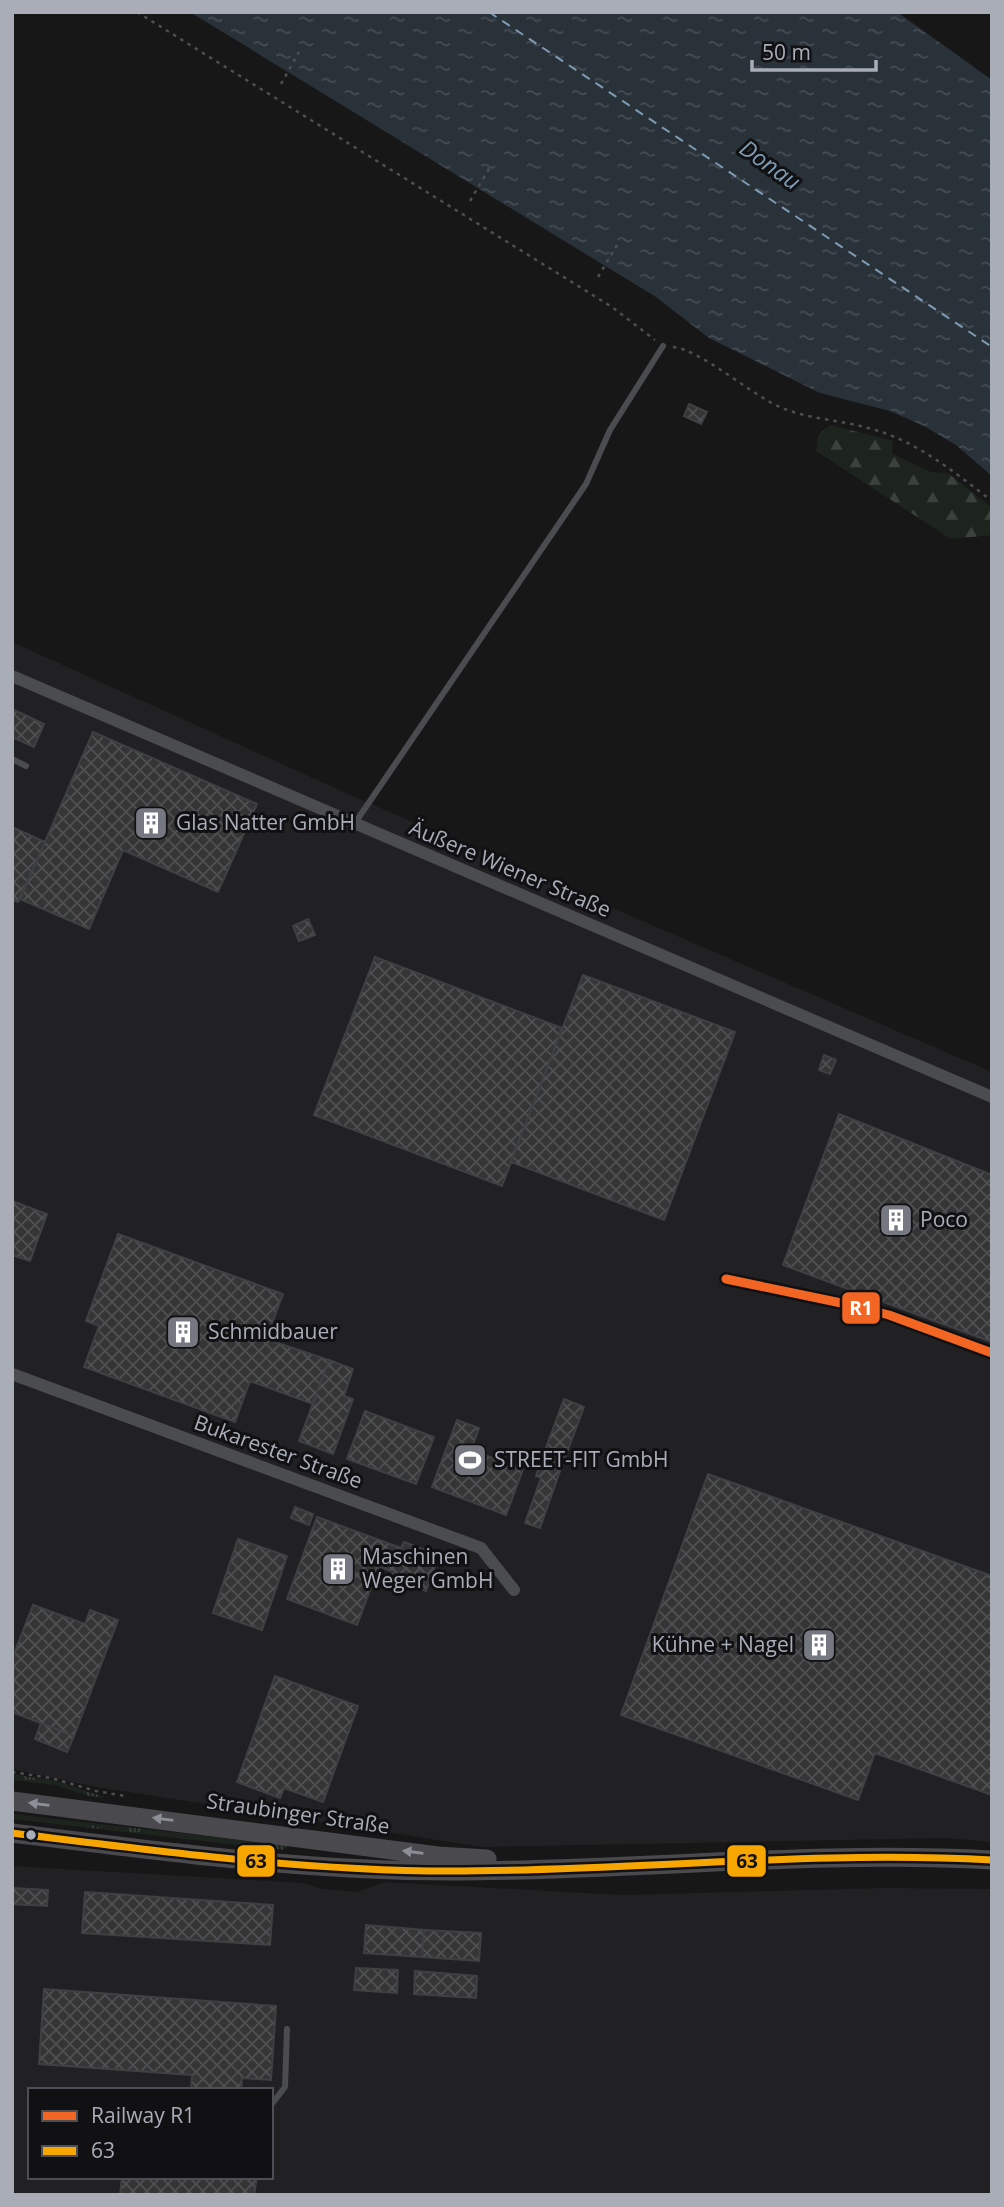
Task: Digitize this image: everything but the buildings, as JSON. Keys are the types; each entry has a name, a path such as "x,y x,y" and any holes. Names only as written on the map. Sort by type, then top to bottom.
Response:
{"main road":[{"name":"Straubinger Straße","path":"12,1801 438,1856 579,1867"},
{"name":"Straubinger Straße","path":"12,1833 315,1867 453,1871 859,1858 992,1860"}],"street":[{"name":"Äußere Wiener Straße","path":"12,676 992,1097"},
{"name":"Bukarester Straße","path":"12,1374 481,1548 514,1590"}],"lane":[{"path":"355,824 586,484 610,430 663,346"},
{"path":"12,760 26,766"},
{"path":"273,2102 285,2087 287,2029"}],"path":[{"path":"137,12 612,307 663,346 678,348 699,358 758,397 782,409 869,428 895,437 922,450 992,501"},
{"path":"281,84 299,52"},
{"path":"470,201 490,167"},
{"path":"598,277 617,245"},
{"path":"12,1772 51,1778 96,1791 136,1798"}],"shaded area":[{"path":"12,642 355,797 992,1072 992,1842 947,1838 482,1847 96,1787 12,1769"},
{"path":"12,1866 304,1883 322,1889 358,1892 384,1882 621,1895 885,1888 992,1889 992,2195 12,2195"}],"green space":[{"path":"830,425 893,441 892,454 931,472 948,473 992,508 992,535 951,539 816,451 818,435"},
{"path":"12,1774 56,1781 107,1798 89,1796 55,1785 12,1780"},
{"path":"12,1814 214,1837 246,1834 286,1839 287,1846 283,1850 12,1819"}],"water":[{"name":"Donau","path":"190,12 897,12 992,80 992,476 956,445 924,426 890,411 820,393 709,338 656,297"}],"ferry route":[{"path":"489,12 992,347"}],"rail line":[{"name":"R1","path":"726,1279 889,1315 992,1353"}],"transit line":[{"name":"63","path":"12,1833 231,1859 396,1870 519,1870 857,1857 992,1860"}],"place":[{"name":"Glas Natter GmbH","path":"151,823"},
{"name":"Poco","path":"896,1220"},
{"name":"Schmidbauer","path":"183,1332"},
{"name":"STREET-FIT GmbH","path":"470,1460"},
{"name":"Maschinen Weger GmbH","path":"338,1569"},
{"name":"Kühne + Nagel","path":"819,1645"}]}
